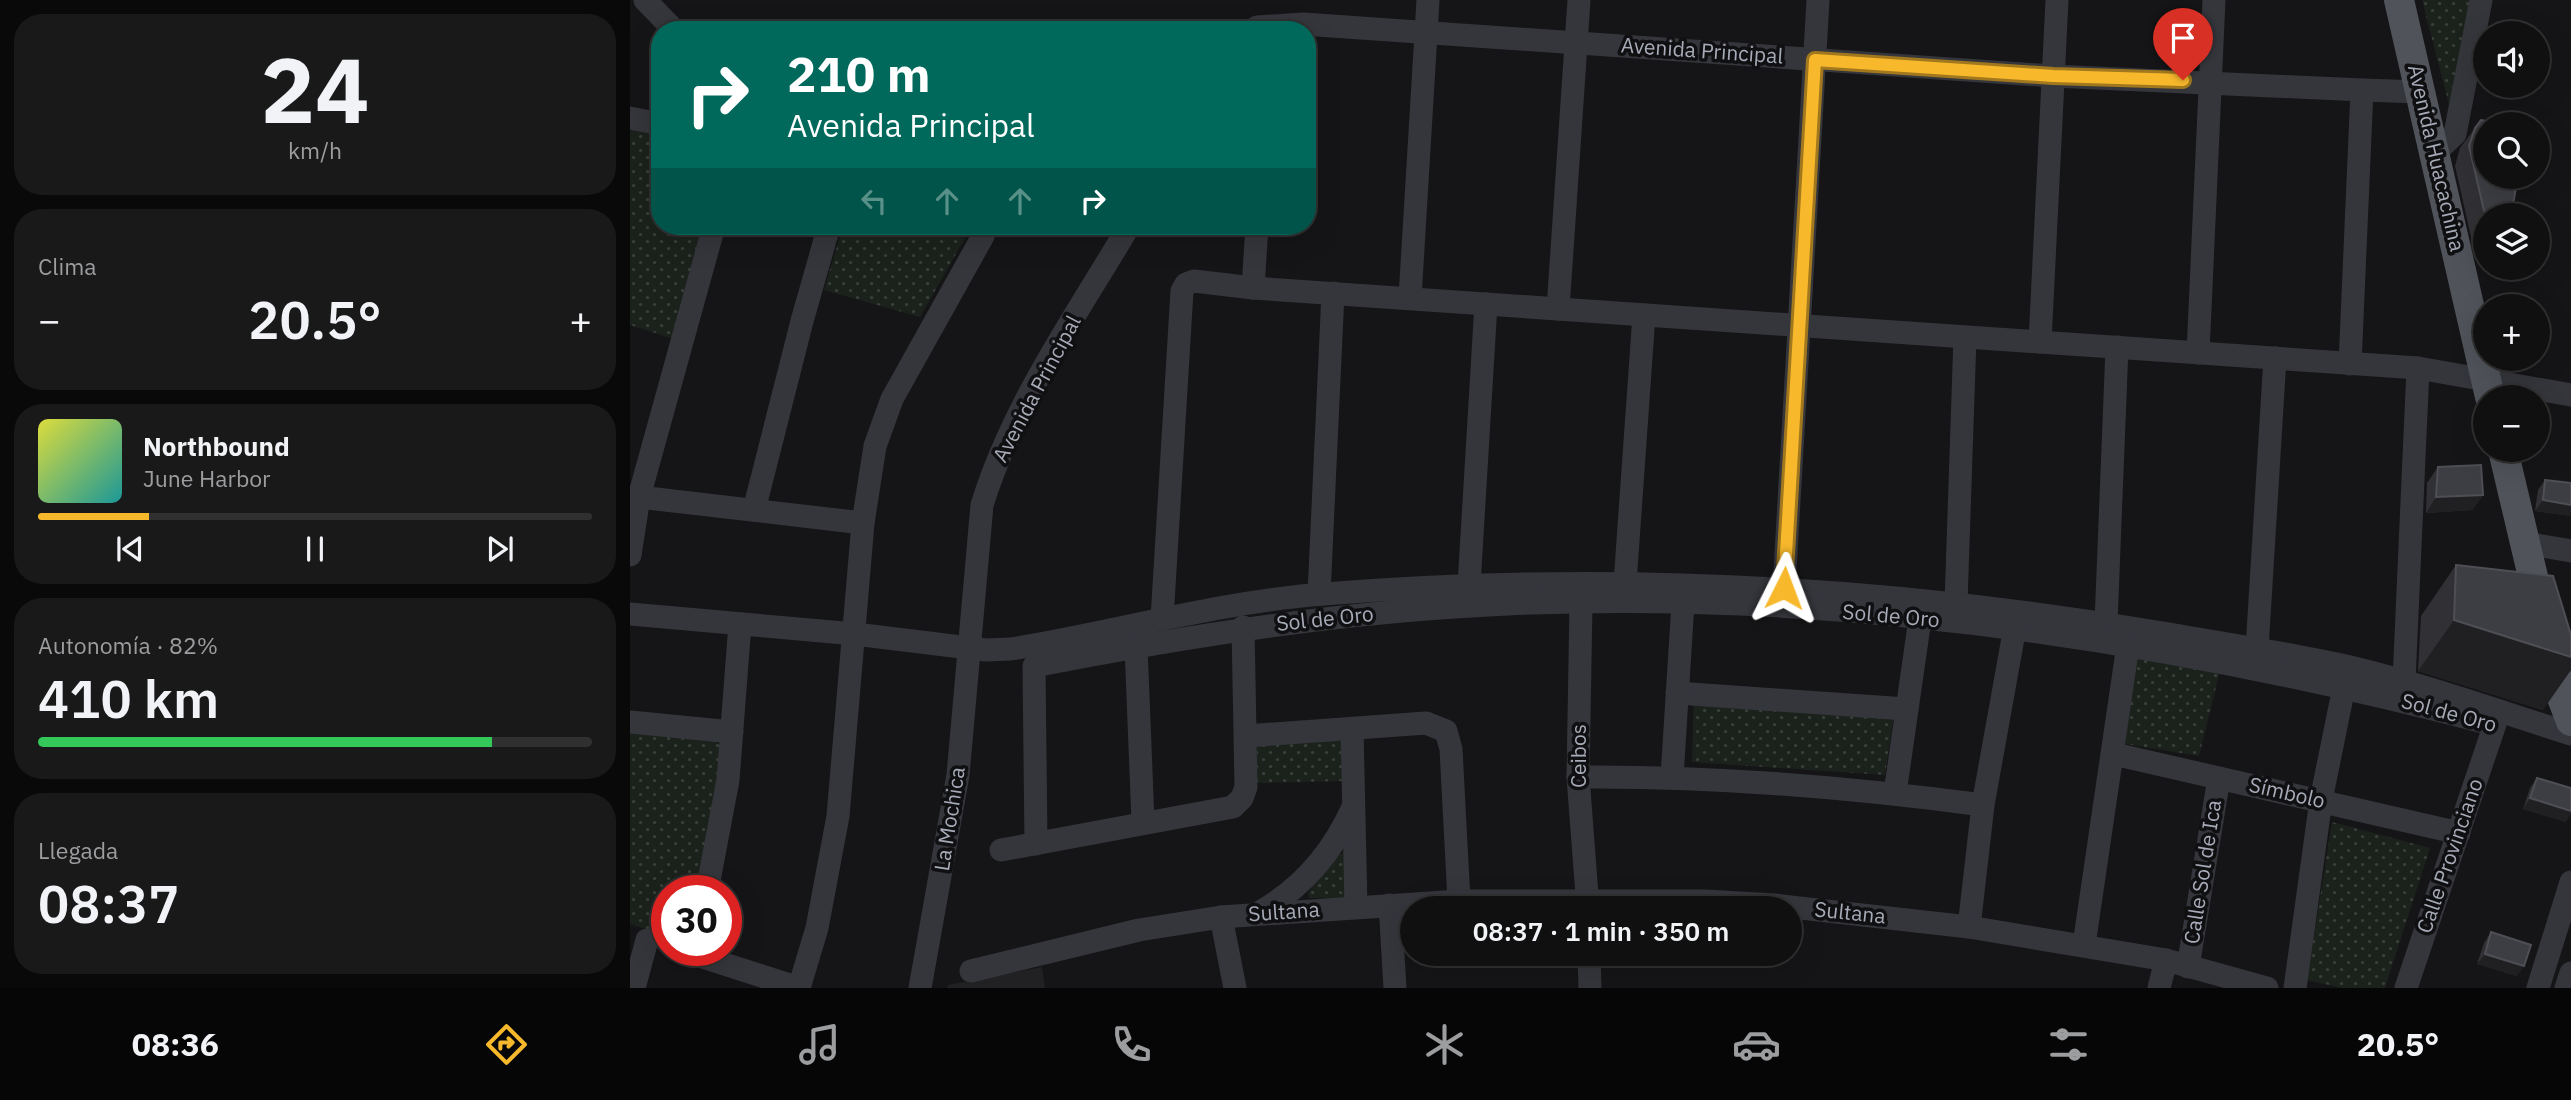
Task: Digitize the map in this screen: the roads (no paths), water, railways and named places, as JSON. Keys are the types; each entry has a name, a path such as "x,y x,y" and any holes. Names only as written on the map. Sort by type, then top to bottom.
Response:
{"main road":[{"name":"Avenida Huacachina","path":"2399,0 2487,385"},
{"path":"2505,462 2560,695 2571,721"}],"street":[{"path":"645,0 665,21"},
{"path":"1410,299 1428,0"},
{"path":"1558,309 1579,0"},
{"path":"1784,588 1818,0"},
{"path":"2039,342 2057,0"},
{"path":"2198,353 2214,0"},
{"path":"2435,153 2455,134 2481,0"},
{"name":"Avenida Principal","path":"1316,25 2053,76 2422,92"},
{"path":"2350,364 2362,90"},
{"path":"630,118 651,122"},
{"path":"630,555 639,497 712,235"},
{"path":"754,510 802,321 827,235"},
{"path":"717,966 745,980 799,988 817,928 838,816 863,523 875,446 892,399 983,235"},
{"name":"Avenida Principal","path":"969,648 982,505 994,465 1018,414 1124,235"},
{"path":"1253,288 1256,235"},
{"path":"1162,619 1182,291 1186,284 1194,281 1253,288 2417,368 2477,385"},
{"path":"1319,594 1333,293"},
{"path":"1468,585 1486,304"},
{"path":"1625,583 1644,315"},
{"path":"1956,603 1965,337"},
{"path":"2106,624 2117,347"},
{"path":"2257,649 2275,358"},
{"path":"2404,681 2417,368"},
{"path":"2550,393 2571,395"},
{"path":"639,497 863,523"},
{"path":"2525,543 2571,551"},
{"path":"630,614 855,634 969,648 1011,649 1162,619 1319,594 1468,585 1625,583 1784,588 1956,603 2257,649 2404,681 2571,734"},
{"name":"Ceibos","path":"1581,603 1578,777 1586,896"},
{"path":"1672,777 1683,603"},
{"name":"Sol de Oro","path":"1036,844 1034,666 1243,627 1467,606 1683,603 2015,627 2129,645 2344,687 2495,724 2571,748"},
{"path":"1895,793 1920,619"},
{"path":"710,875 728,780 740,624"},
{"path":"1001,850 1233,807 1242,798 1246,787 1243,627"},
{"path":"1969,927 1983,805 2015,627"},
{"path":"2084,945 2129,645"},
{"path":"1136,646 1143,822"},
{"name":"La Mochica","path":"919,988 949,834 969,648"},
{"path":"2295,988 2321,800 2344,687"},
{"path":"1677,693 1906,709"},
{"path":"630,722 732,732"},
{"path":"1246,736 1426,723 1446,731 1451,749 1459,896"},
{"name":"Calle Provinciano","path":"2406,988 2495,724"},
{"path":"1352,729 1356,907"},
{"name":"Símbolo","path":"2114,754 2459,833"},
{"path":"1578,777 1672,777 1895,793 1983,805"},
{"name":"Calle Sol de Ica","path":"2189,967 2219,778"},
{"path":"1256,915 1278,902 1317,865 1341,832 1354,803"},
{"path":"2538,988 2571,882"},
{"name":"Sultana","path":"971,971 1139,930 1221,917 1400,904"},
{"path":"1390,905 1395,988"},
{"name":"Sultana","path":"1802,909 1969,927 2084,945 2166,960 2267,988"},
{"path":"1221,917 1235,988"},
{"path":"634,988 648,940"},
{"path":"2159,988 2166,960"},
{"path":"1589,966 1590,988"}]}
